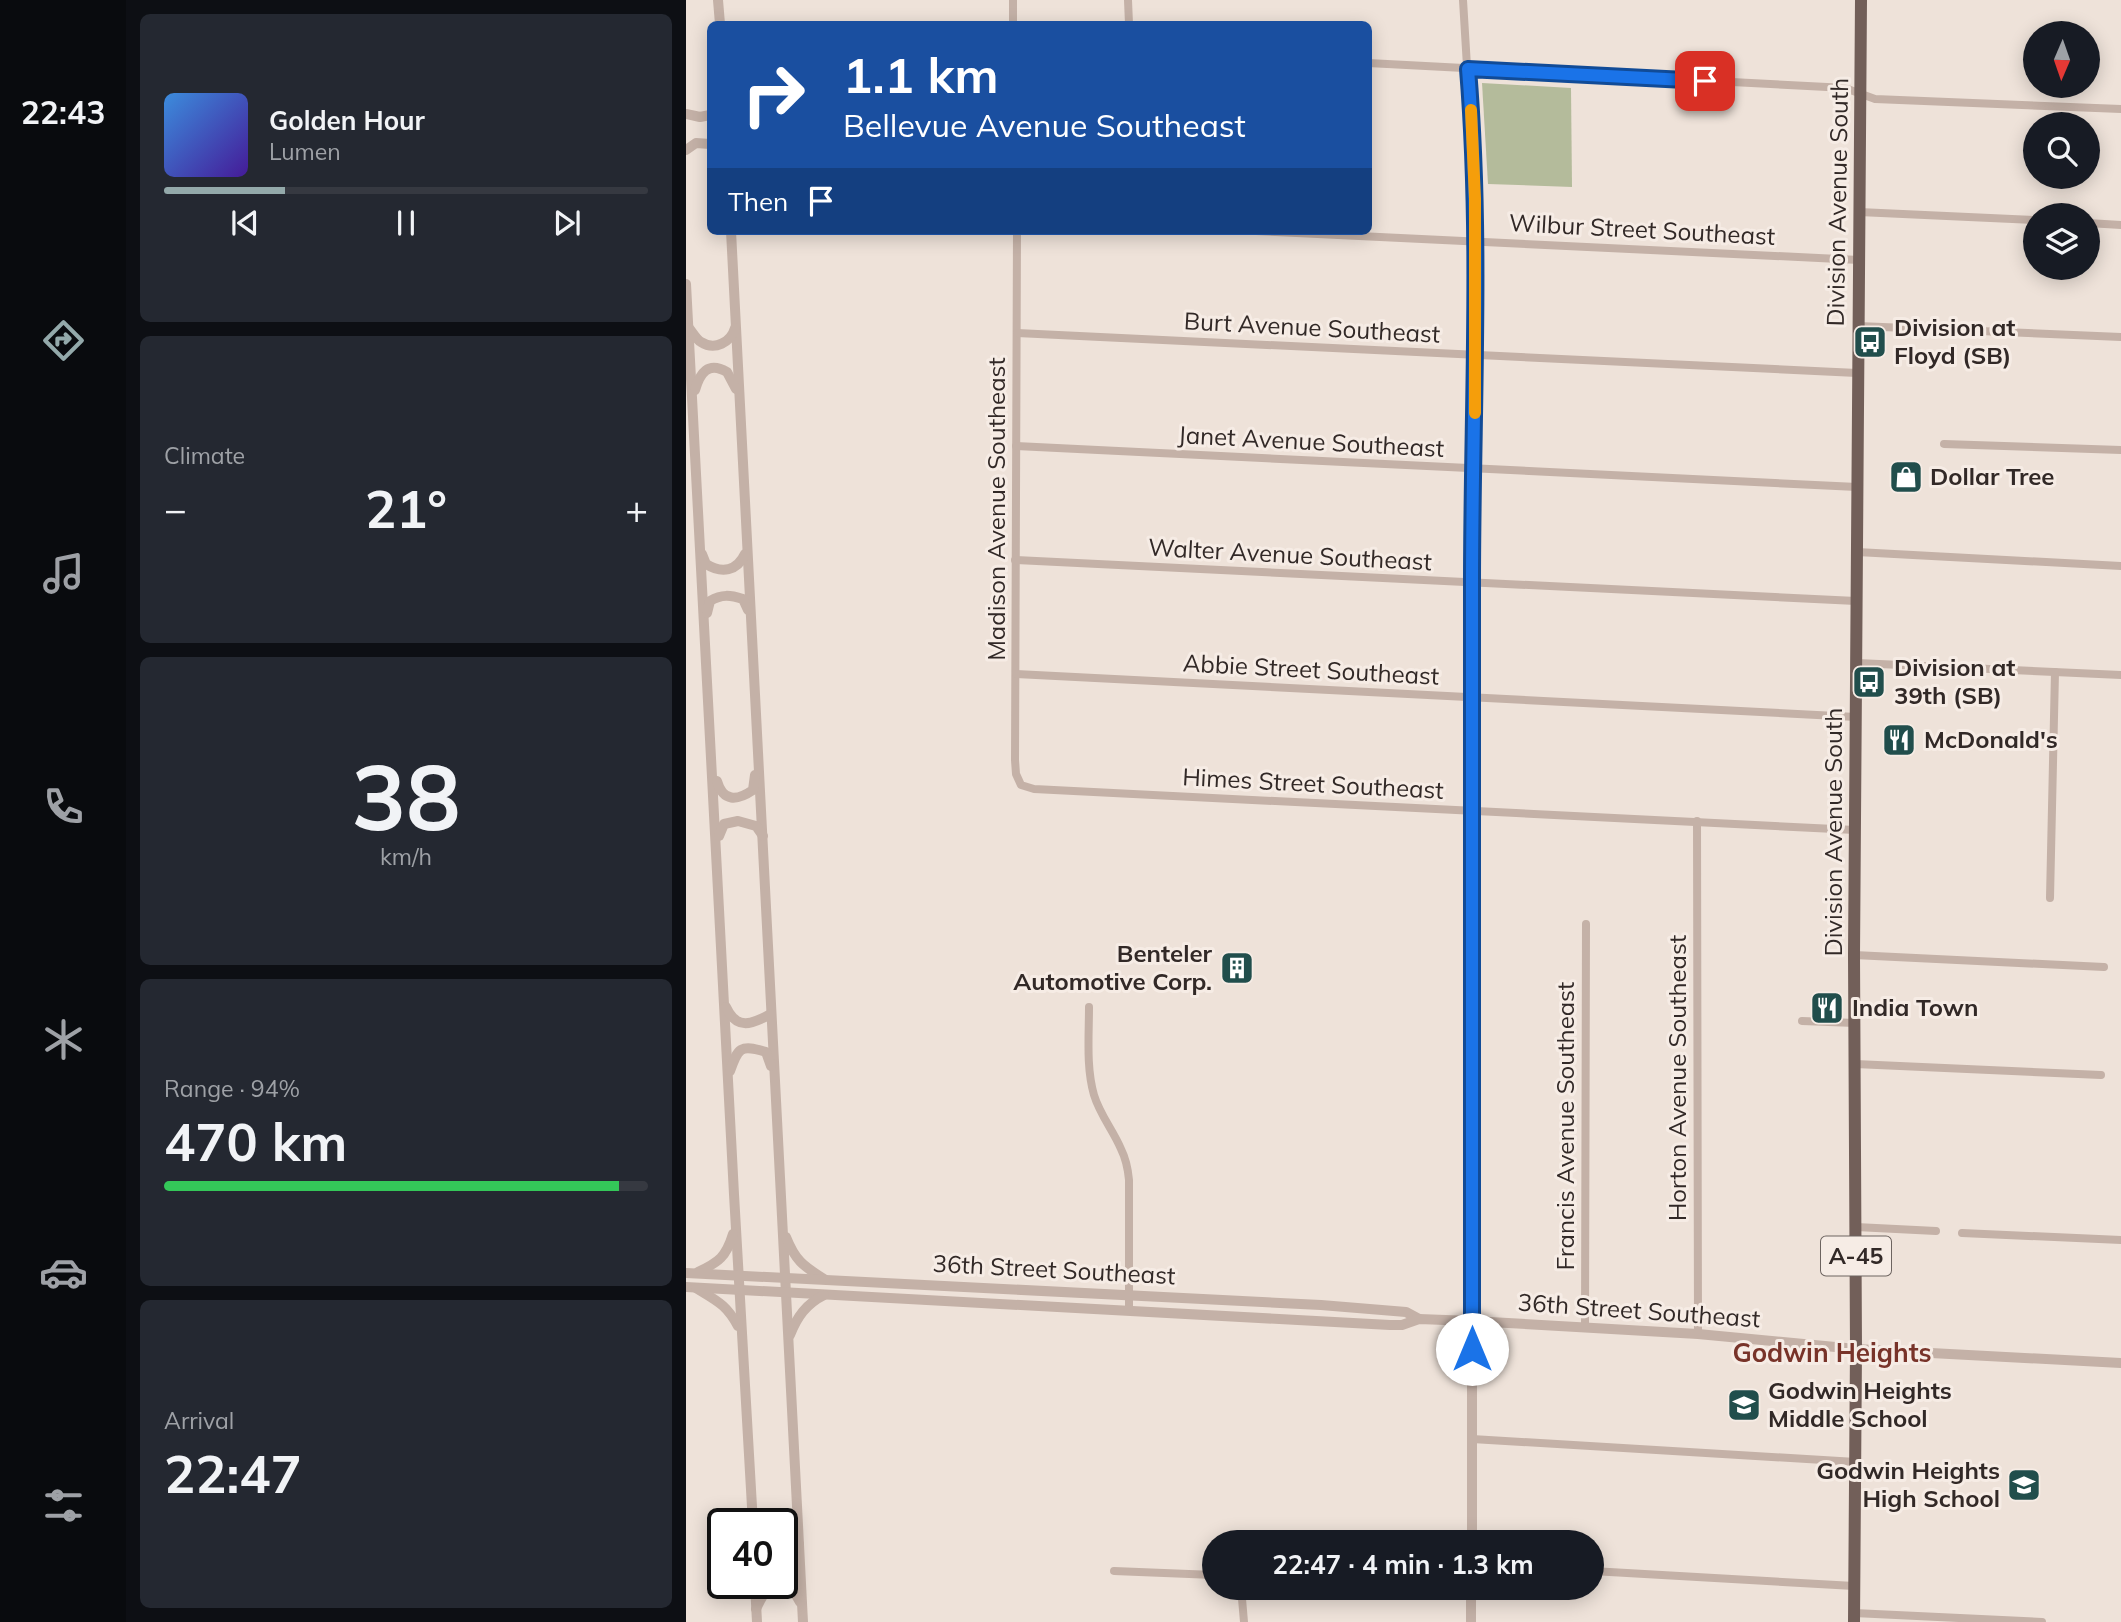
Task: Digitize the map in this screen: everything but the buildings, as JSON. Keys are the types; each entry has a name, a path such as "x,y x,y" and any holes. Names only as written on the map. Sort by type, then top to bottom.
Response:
{"main road":[{"name":"Division Avenue South","path":"1854,1618 1854,955 1861,0"}],"street":[{"path":"719,0 720,21"},
{"path":"1013,0 1013,21"},
{"path":"1128,0 1129,21"},
{"path":"1463,0 1476,241 1472,583 1472,1530"},
{"path":"1372,63 1845,88 1875,99 2121,109"},
{"path":"686,114 701,117 707,115"},
{"path":"686,150 696,143 707,144"},
{"path":"1859,212 2023,219"},
{"path":"2100,224 2121,225"},
{"path":"731,235 803,1622"},
{"name":"Madison Avenue Southeast","path":"1017,235 1016,774 1021,785"},
{"name":"Wilbur Street Southeast","path":"1344,235 1859,260"},
{"path":"686,284 752,1508"},
{"path":"689,328 700,341 717,345 733,335 736,323"},
{"path":"1858,326 2121,337"},
{"name":"Burt Avenue Southeast","path":"1017,332 1857,373"},
{"path":"692,403 698,377 717,368 727,372 732,379 739,399"},
{"path":"1944,443 2121,450"},
{"name":"Janet Avenue Southeast","path":"1016,446 1857,487"},
{"path":"701,550 706,564 723,571 741,563 746,551"},
{"path":"1857,552 2121,566"},
{"name":"Walter Avenue Southeast","path":"1015,560 1856,601"},
{"path":"705,624 710,601 719,596 730,595 743,600 750,613"},
{"path":"1857,663 2121,675"},
{"path":"2050,898 2054,672"},
{"name":"Abbie Street Southeast","path":"1016,674 1856,717"},
{"path":"712,764 720,792 726,796 740,797 753,790 758,761"},
{"name":"Himes Street Southeast","path":"1021,785 1034,789 1855,830"},
{"path":"717,840 724,824 738,821 756,826 763,837"},
{"name":"Horton Avenue Southeast","path":"1697,821 1698,1334"},
{"name":"Francis Avenue Southeast","path":"1585,1328 1586,924"},
{"path":"1854,955 2104,967"},
{"path":"724,1004 730,1017 738,1022 748,1024 771,1014"},
{"path":"1089,1007 1089,1066 1094,1095 1101,1114 1127,1162 1129,1310"},
{"path":"1802,1021 1855,1023"},
{"path":"728,1079 737,1053 744,1048 766,1052 774,1073"},
{"path":"1855,1064 2101,1075"},
{"path":"691,1273 718,1262 724,1255 735,1227"},
{"path":"1856,1227 1936,1231"},
{"path":"783,1229 798,1261 825,1279"},
{"path":"1962,1233 2121,1240"},
{"name":"36th Street Southeast","path":"691,1273 1380,1309 1406,1312 1419,1319"},
{"path":"691,1287 723,1304 741,1331"},
{"name":"36th Street Southeast","path":"691,1287 1390,1325 1402,1325 1419,1319 1472,1321 1698,1334 1856,1349 2121,1363"},
{"path":"788,1339 803,1310 824,1294"},
{"path":"1472,1439 1856,1462"},
{"path":"1114,1571 1202,1575"},
{"path":"1604,1572 1854,1586"},
{"path":"756,1609 763,1593 771,1587 780,1586 792,1588 802,1605"},
{"path":"756,1599 757,1622"},
{"path":"1242,1600 1244,1622"},
{"path":"1471,1600 1472,1622"},
{"path":"1854,1618 2042,1622"}],"green space":[{"path":"1482,83 1571,88 1572,187 1488,184"}],"slow traffic":[{"path":"1471,110 1476,252 1475,413"}],"place":[{"name":"Division at Floyd (SB)","path":"1870,342"},
{"name":"Dollar Tree","path":"1906,477"},
{"name":"Division at 39th (SB)","path":"1869,682"},
{"name":"McDonald's","path":"1899,740"},
{"name":"Benteler Automotive Corp.","path":"1237,968"},
{"name":"India Town","path":"1827,1008"},
{"name":"Godwin Heights Middle School","path":"1744,1405"},
{"name":"Godwin Heights High School","path":"2024,1485"}],"district":[{"name":"Godwin Heights","path":"1832,1353"}],"route":[{"path":"1472,1349 1472,583 1476,252 1468,69 1705,81"}]}
